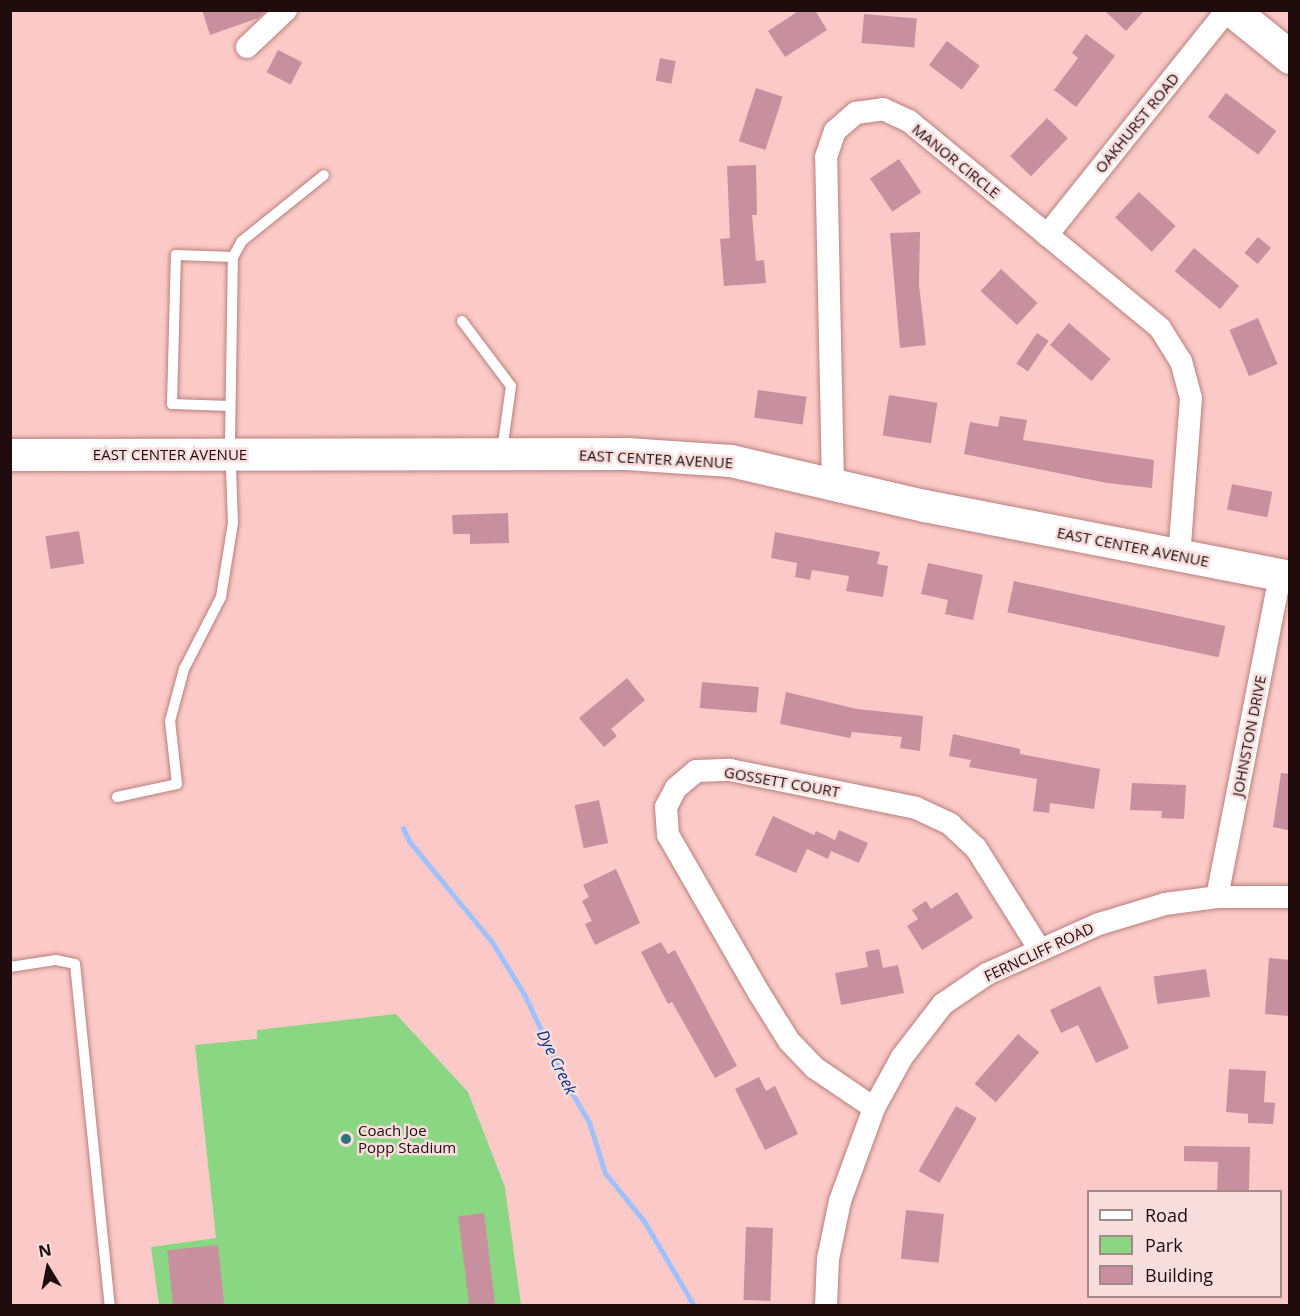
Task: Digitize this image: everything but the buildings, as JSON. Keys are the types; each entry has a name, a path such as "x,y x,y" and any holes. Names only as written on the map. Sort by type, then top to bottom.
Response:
{"main road":[{"path":"1232,10 1290,57"}],"street":[{"path":"247,47 286,10"},
{"name":"OAKHURST ROAD","path":"1047,235 1227,10"},
{"name":"MANOR CIRCLE","path":"833,484 826,157 835,131 856,113 884,109 909,121 1160,328 1181,361 1191,398 1179,556"},
{"name":"EAST CENTER AVENUE","path":"10,455 627,454 731,461 925,506 1285,576"},
{"name":"JOHNSTON DRIVE","path":"1217,897 1285,576"},
{"name":"GOSSETT COURT","path":"874,1108 815,1068 789,1041 759,993 668,835 666,807 676,788 696,771 730,770 916,808 950,824 976,848 1040,950"},
{"name":"FERNCLIFF ROAD","path":"826,1305 828,1259 840,1201 874,1108 902,1057 943,1004 987,974 1099,924 1166,904 1217,897 1290,897"}],"lane":[{"path":"117,797 177,784 170,722 184,669 221,597 233,523 230,406 233,257 242,241 324,176"},
{"path":"230,406 172,404 176,255 233,257"},
{"path":"462,321 511,386 502,454"},
{"path":"10,967 56,960 75,964 110,1305"}],"green space":[{"name":"Coach Joe Popp Stadium","path":"396,1014 468,1092 505,1187 521,1305 159,1305 151,1247 216,1238 195,1045 257,1039 257,1030"}],"waterway":[{"name":"Dye Creek","path":"403,828 409,841 492,942 524,994 566,1083 589,1122 605,1173 644,1221 694,1306"}],"place":[{"name":"Coach Joe Popp Stadium","path":"346,1139"}]}
